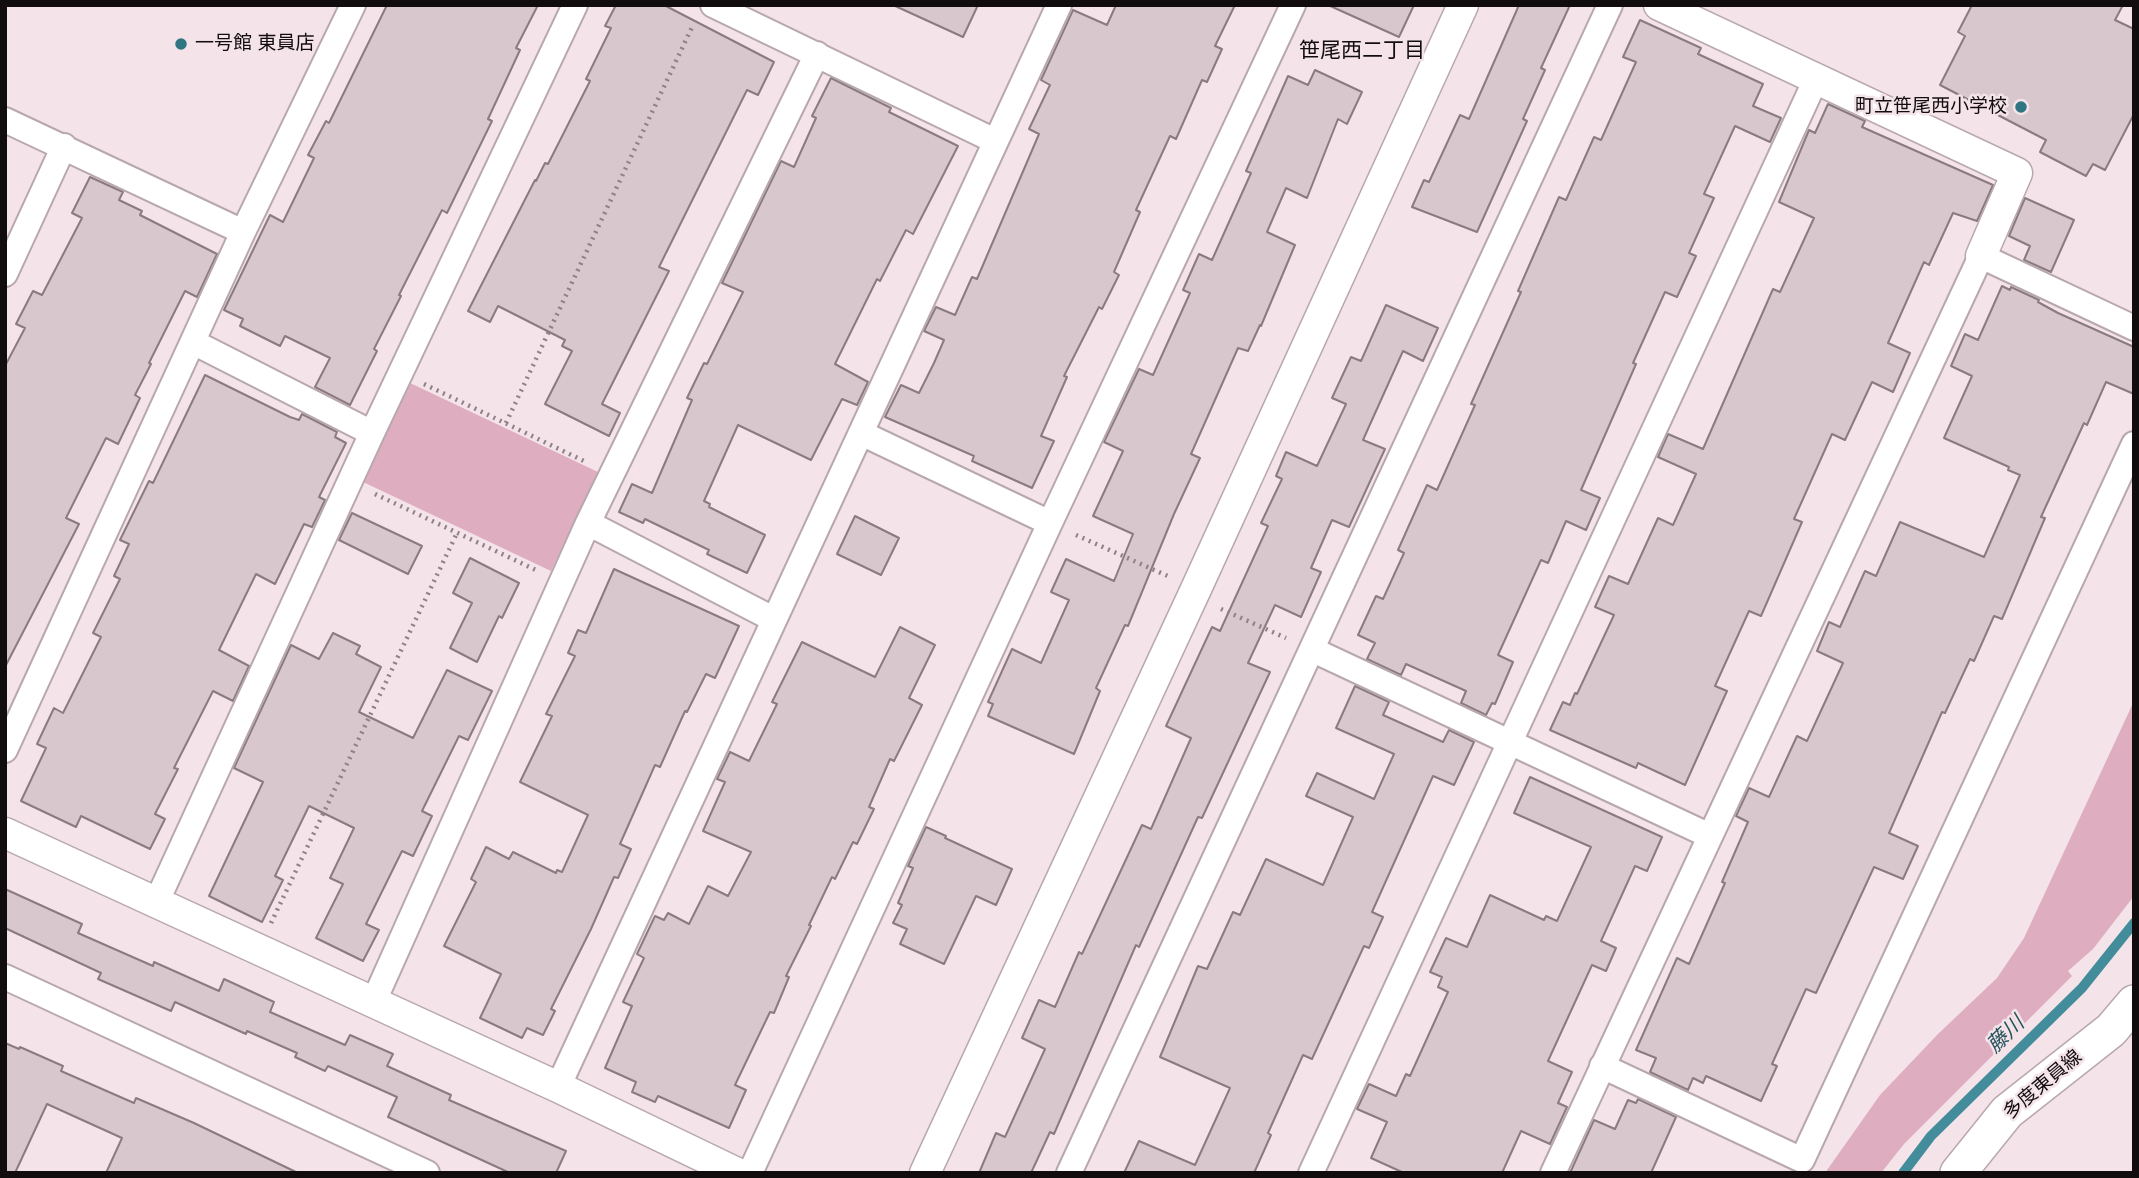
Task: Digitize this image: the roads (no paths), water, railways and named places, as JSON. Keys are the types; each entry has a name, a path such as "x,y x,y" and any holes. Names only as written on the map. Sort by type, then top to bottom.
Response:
{"main road":[{"name":"多度東員線","path":"1958,1173 2007,1112 2111,1030 2134,1003"}],"street":[{"path":"5,750 243,232 353,5"},
{"path":"156,903 372,433 575,5"},
{"path":"558,1087 1059,5"},
{"path":"750,1173 1293,5"},
{"path":"925,1173 1463,5"},
{"path":"1069,1173 1610,5"},
{"path":"1553,1173 1981,256 2017,173 1659,5"},
{"path":"704,13 817,54 995,141"},
{"path":"373,1003 589,523 817,54"},
{"path":"1311,1173 1816,79"},
{"path":"5,120 243,232"},
{"path":"5,274 64,146"},
{"path":"1981,256 2134,328"},
{"path":"193,342 372,433"},
{"path":"861,433 1050,523"},
{"path":"1602,1066 1802,1160 2134,444"},
{"path":"589,523 774,619"},
{"path":"1313,650 1710,836"},
{"path":"5,833 558,1087 737,1173"},
{"path":"5,977 427,1173"}],"waterway":[{"name":"藤川","path":"1903,1173 1931,1136 2082,988 2134,923"}],"place":[{"name":"一号館 東員店","path":"181,44"},
{"name":"町立笹尾西小学校","path":"2021,107"}],"district":[{"name":"笹尾西二丁目","path":"1362,51"}]}
